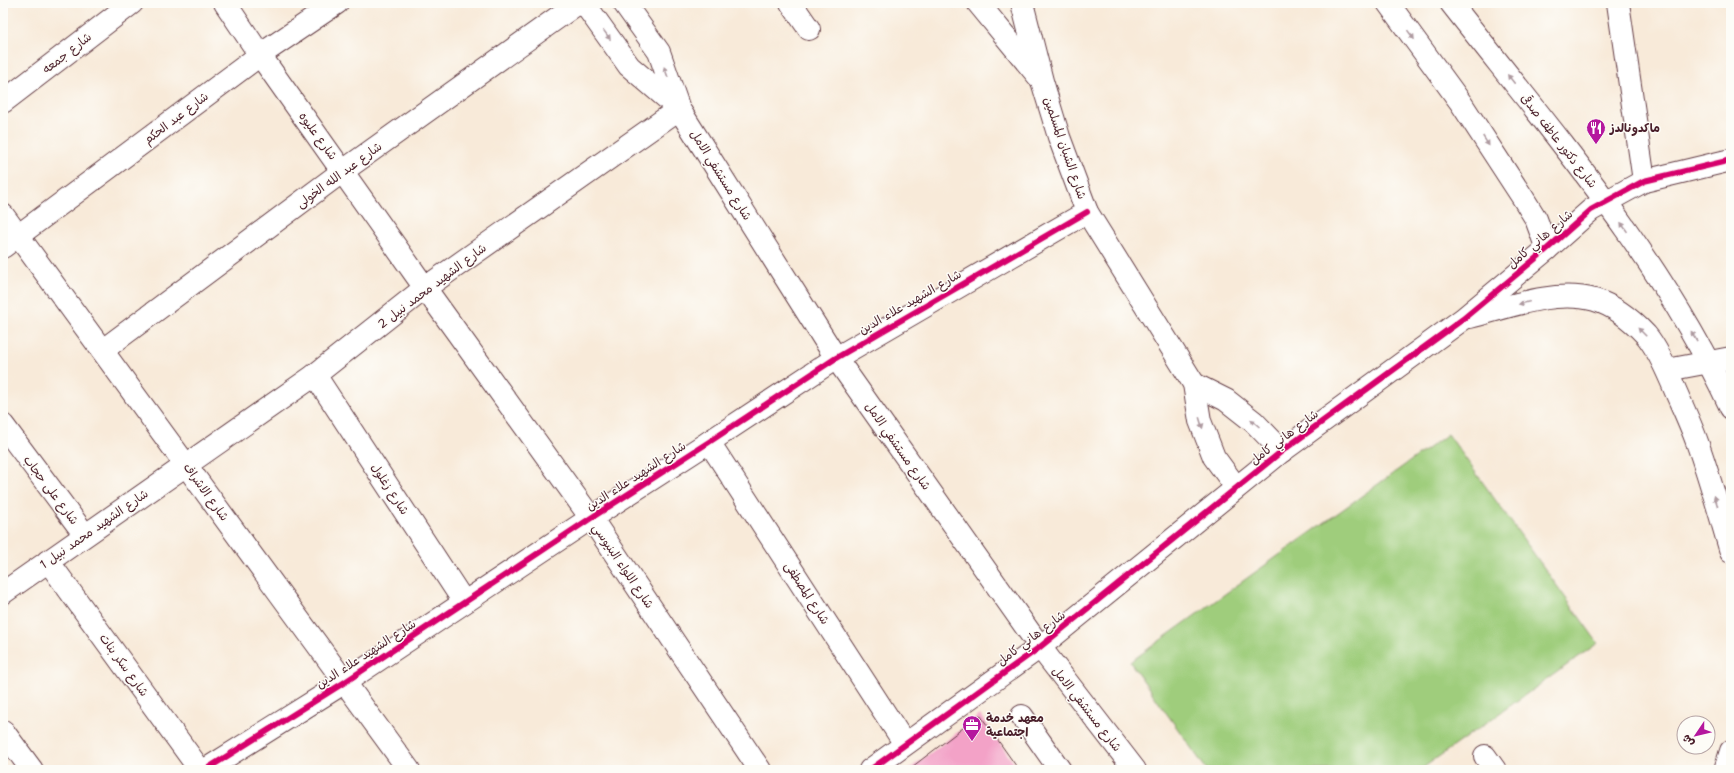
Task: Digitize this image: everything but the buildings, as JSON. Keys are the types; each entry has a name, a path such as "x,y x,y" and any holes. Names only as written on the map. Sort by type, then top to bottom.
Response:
{"street":[{"name":"شارع جمعه","path":"3,102 132,3"},
{"name":"شارع عليوه","path":"225,3 260,55 425,288"},
{"name":"شارع عبد الحكم","path":"10,241 260,55 337,3"},
{"name":"شارع عبد الله الخولى","path":"103,350 343,171 578,3"},
{"name":"شارع مستشفي الامل","path":"584,3 629,66 679,109"},
{"name":"شارع مستشفي الامل","path":"624,3 659,52 679,109 836,358 1040,647 1135,770"},
{"path":"791,3 808,29"},
{"path":"978,3 1042,80"},
{"name":"شارع الشبان المسلمين","path":"1022,3 1058,137 1088,212 1194,384 1200,421 1214,456 1236,487"},
{"path":"1388,3 1461,103 1523,198 1536,220 1547,249"},
{"name":"شارع دكتور عاطف صدقى","path":"1451,3 1605,201 1663,283 1710,362 1731,407"},
{"path":"1618,3 1644,181"},
{"name":"شارع الشهيد محمد نبيل 2","path":"186,465 315,375 425,288 679,109"},
{"name":"شارع هاني كامل","path":"870,770 1040,647 1282,451 1463,319 1547,249 1590,210 1644,181 1731,160"},
{"name":"شارع الشهيد علاء الدين","path":"205,770 345,682 590,518 836,358 1088,212"},
{"name":"شارع الاشراف","path":"3,215 10,241 103,350 409,770"},
{"name":"شارع اللواء البنيوسي","path":"425,288 590,518 760,770"},
{"path":"1463,319 1534,300 1562,297 1578,297 1595,300 1610,306 1627,316 1648,336 1667,370 1697,441 1731,552"},
{"path":"1667,370 1731,358"},
{"name":"شارع زغلول","path":"315,375 464,602"},
{"path":"1194,384 1226,400 1254,422 1282,451"},
{"name":"شارع على حجاب","path":"3,425 85,535"},
{"name":"شارع المصطفى","path":"709,442 905,744"},
{"name":"شارع الشهيد محمد نبيل 1","path":"3,593 186,465"},
{"name":"شارع سكر بنات","path":"48,561 200,770"},
{"path":"1022,716 1060,770"},
{"path":"3,731 32,770"},
{"path":"1725,770 1731,751"}],"green space":[{"path":"1448,434 1598,643 1420,770 1207,770 1130,662"}],"cycle path":[{"path":"870,770 1040,647 1282,451 1463,319 1591,210 1644,181 1731,160"},
{"path":"205,770 345,682 591,518 836,358 1087,212"}],"place":[{"name":"ماكدونالدز","path":"1596,145"},
{"name":"معهد خدمة اجتماعية","path":"972,742"}]}
